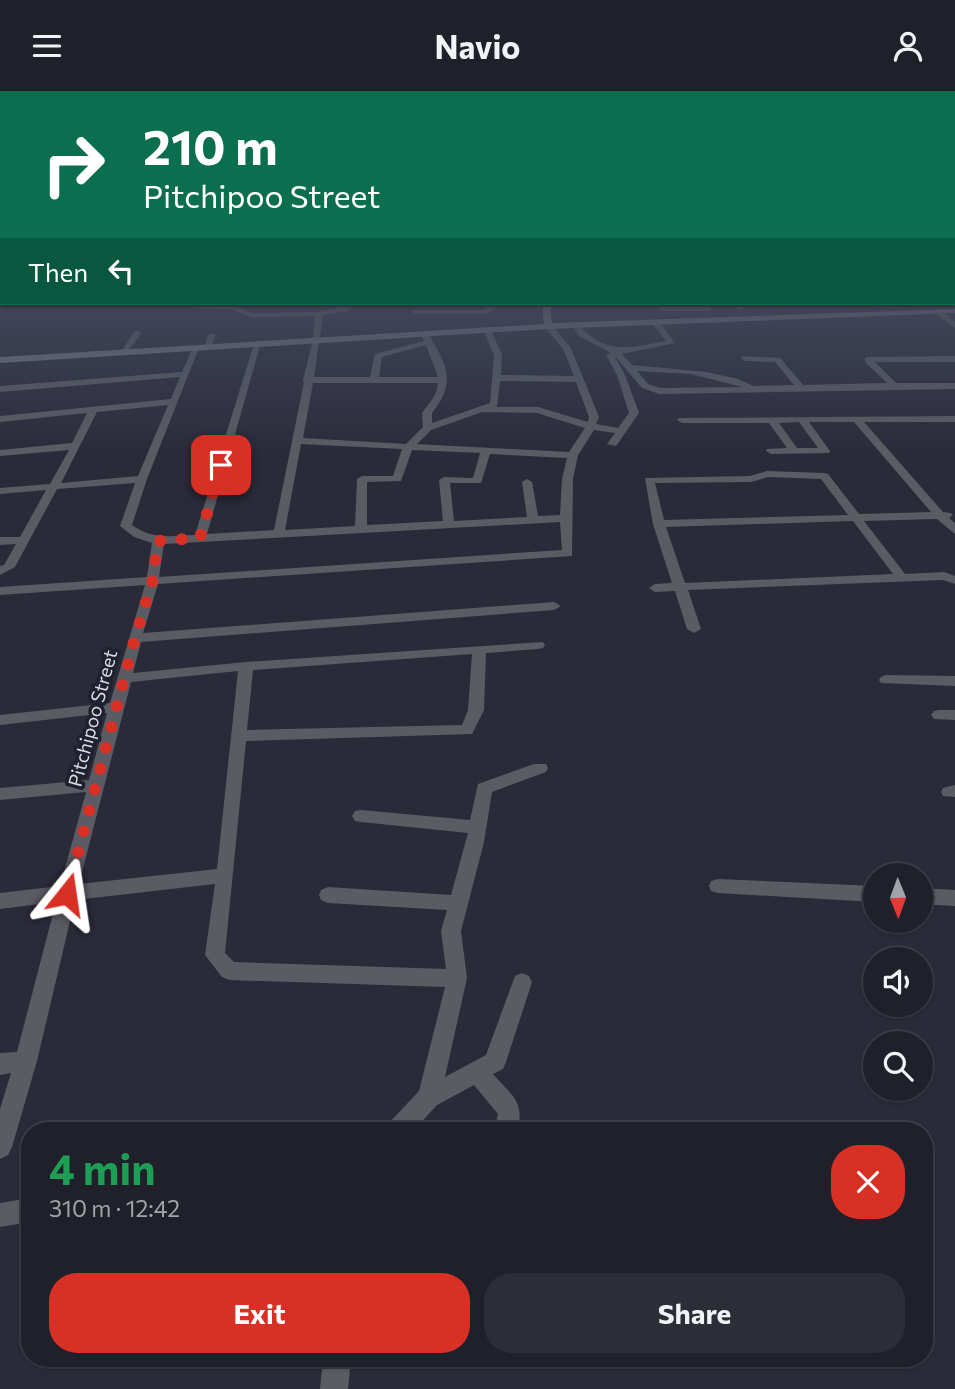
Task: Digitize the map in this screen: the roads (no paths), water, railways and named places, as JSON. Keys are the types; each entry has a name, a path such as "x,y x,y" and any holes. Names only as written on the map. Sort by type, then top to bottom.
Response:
{"street":[{"path":"122,352 134,338"},
{"path":"210,338 185,374 142,479 126,526 138,535 158,541 565,518"},
{"path":"0,360 317,340 426,338"},
{"path":"374,380 377,356 426,338"},
{"path":"426,338 438,357 441,380 441,394 427,413 428,428"},
{"path":"361,529 362,479 397,479 408,447 428,428 494,405 498,355 490,338"},
{"path":"0,591 152,583 568,553 565,518 573,455 594,417 567,348 558,338"},
{"path":"588,338 612,351 631,368 645,386 659,391 955,386"},
{"path":"612,351 671,343 667,338"},
{"path":"279,533 317,340"},
{"path":"200,538 258,344"},
{"path":"612,351 634,413 612,444"},
{"path":"745,358 777,360 801,388"},
{"path":"894,386 868,360 955,359"},
{"path":"631,368 682,369 727,378 758,389"},
{"path":"0,389 185,374"},
{"path":"497,378 579,379"},
{"path":"307,380 441,380"},
{"path":"0,419 173,403"},
{"path":"0,572 9,566 93,410"},
{"path":"481,410 538,410 590,426 620,431"},
{"path":"856,419 955,530"},
{"path":"682,420 955,419"},
{"path":"772,420 794,451"},
{"path":"771,451 825,451 803,420"},
{"path":"296,441 573,455"},
{"path":"0,453 76,446"},
{"path":"449,524 444,480 477,481 486,450"},
{"path":"694,629 659,524 649,480 751,479 767,474 824,477 902,578"},
{"path":"0,491 142,479"},
{"path":"527,482 533,520"},
{"path":"659,524 955,515"},
{"path":"0,541 23,540"},
{"name":"Pitchipoo Street","path":"0,1147 26,1061 67,894 152,583 158,541"},
{"path":"655,588 944,576 955,580"},
{"path":"135,638 554,606"},
{"path":"124,678 246,666 538,645"},
{"path":"239,736 467,730 476,710 479,649"},
{"path":"246,666 215,955 229,971 457,978"},
{"path":"886,680 955,681"},
{"path":"0,720 118,707"},
{"path":"939,715 955,715"},
{"path":"429,1097 457,978 451,931 478,827 484,788 540,768"},
{"path":"0,794 96,785"},
{"path":"361,816 478,827"},
{"path":"0,901 225,875"},
{"path":"718,886 863,893"},
{"path":"328,895 459,903"},
{"path":"933,897 955,898"},
{"path":"405,1122 429,1097 495,1062 522,982"},
{"path":"0,1065 26,1061"},
{"path":"477,1072 510,1111 508,1122"},
{"path":"0,1216 21,1212"},
{"path":"334,1389 336,1367"}]}
